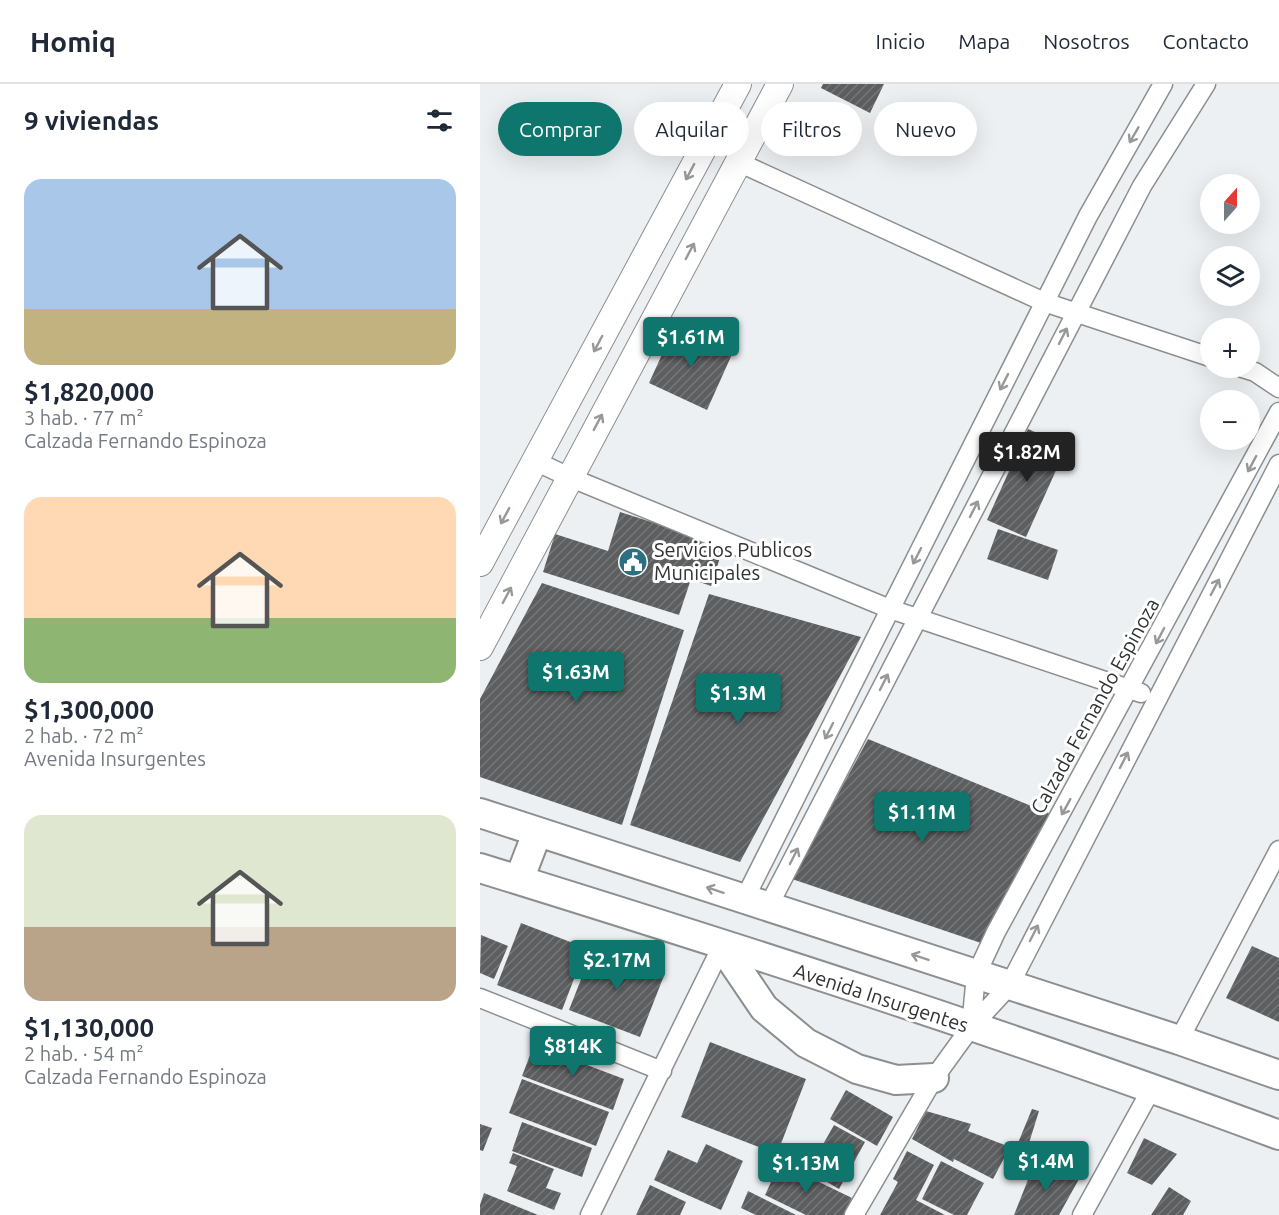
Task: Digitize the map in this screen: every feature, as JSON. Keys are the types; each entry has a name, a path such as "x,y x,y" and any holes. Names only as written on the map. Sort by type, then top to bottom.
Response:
{"main road":[{"path":"480,563 738,84"},
{"path":"480,647 780,84"},
{"path":"480,813 1179,1040 1279,1075"},
{"path":"519,880 537,832"},
{"name":"Avenida Insurgentes","path":"480,868 971,1027 1152,1088 1279,1135"},
{"path":"722,946 764,1008 806,1043 857,1069 896,1080 934,1078"}],"street":[{"path":"756,904 890,609 1088,216 1162,84"},
{"path":"756,904 917,618 1142,186 1206,84"},
{"path":"738,162 1044,302 1200,354"},
{"path":"1260,371 1279,372"},
{"path":"1260,377 1279,388"},
{"name":"Calzada Fernando Espinoza","path":"971,1027 976,975 996,932 1131,690 1279,412"},
{"path":"535,461 890,609 1156,698"},
{"path":"854,1215 934,1078 971,1027 1009,986 1156,698 1279,465"},
{"path":"1237,492 1260,501"},
{"path":"1174,609 1197,620"},
{"path":"1179,1040 1279,850"},
{"path":"590,1215 663,1071 722,946"},
{"path":"480,998 663,1071"},
{"path":"1083,1215 1152,1088"}],"building":[{"path":"823,84 884,84 870,113 862,109 862,102 848,102 821,88"},
{"path":"675,326 733,352 707,410 649,383"},
{"path":"1028,429 1067,446 1026,537 987,520"},
{"name":"Servicios Publicos Municipales","path":"620,512 724,545 711,586 691,579 679,615 543,572 555,534 608,551"},
{"path":"998,529 1058,550 1048,580 987,559"},
{"path":"542,583 684,630 622,825 480,777 480,699"},
{"path":"709,594 861,637 740,862 630,825"},
{"path":"868,739 1051,814 981,943 792,879"},
{"path":"521,923 586,948 562,1010 497,985"},
{"path":"481,935 508,946 494,979 480,973"},
{"path":"594,946 665,973 640,1037 569,1010"},
{"path":"1252,946 1279,958 1279,1022 1226,998"},
{"path":"710,1042 806,1079 777,1154 681,1117"},
{"path":"534,1045 624,1079 613,1110 522,1076"},
{"path":"522,1079 609,1112 596,1146 509,1113"},
{"path":"846,1090 893,1117 877,1146 830,1119"},
{"path":"1032,1109 1039,1111 1024,1159 1013,1155"},
{"path":"926,1111 971,1124 968,1131 1010,1147 993,1179 954,1159 953,1162 912,1139"},
{"path":"522,1122 592,1148 582,1177 512,1151"},
{"path":"480,1124 492,1128 483,1151 480,1150"},
{"path":"834,1125 865,1142 839,1189 808,1171"},
{"path":"1144,1138 1177,1154 1152,1185 1127,1173"},
{"path":"706,1144 743,1161 721,1210 654,1180 668,1150 697,1163"},
{"path":"907,1151 934,1165 916,1200 945,1215 880,1215 898,1182 893,1179"},
{"path":"513,1153 554,1169 546,1188 561,1193 554,1210 507,1191 517,1166 509,1163"},
{"path":"941,1161 984,1183 967,1215 954,1215 922,1199"},
{"path":"1035,1162 1079,1179 1059,1215 1014,1215"},
{"path":"780,1163 852,1198 844,1215 806,1215 765,1195"},
{"path":"650,1185 686,1202 680,1215 636,1215"},
{"path":"1169,1187 1191,1201 1183,1215 1151,1215"},
{"path":"748,1191 796,1215 756,1215 741,1208"},
{"path":"484,1193 538,1215 480,1215"}],"place":[{"name":"Servicios Publicos Municipales","path":"633,562"}]}
